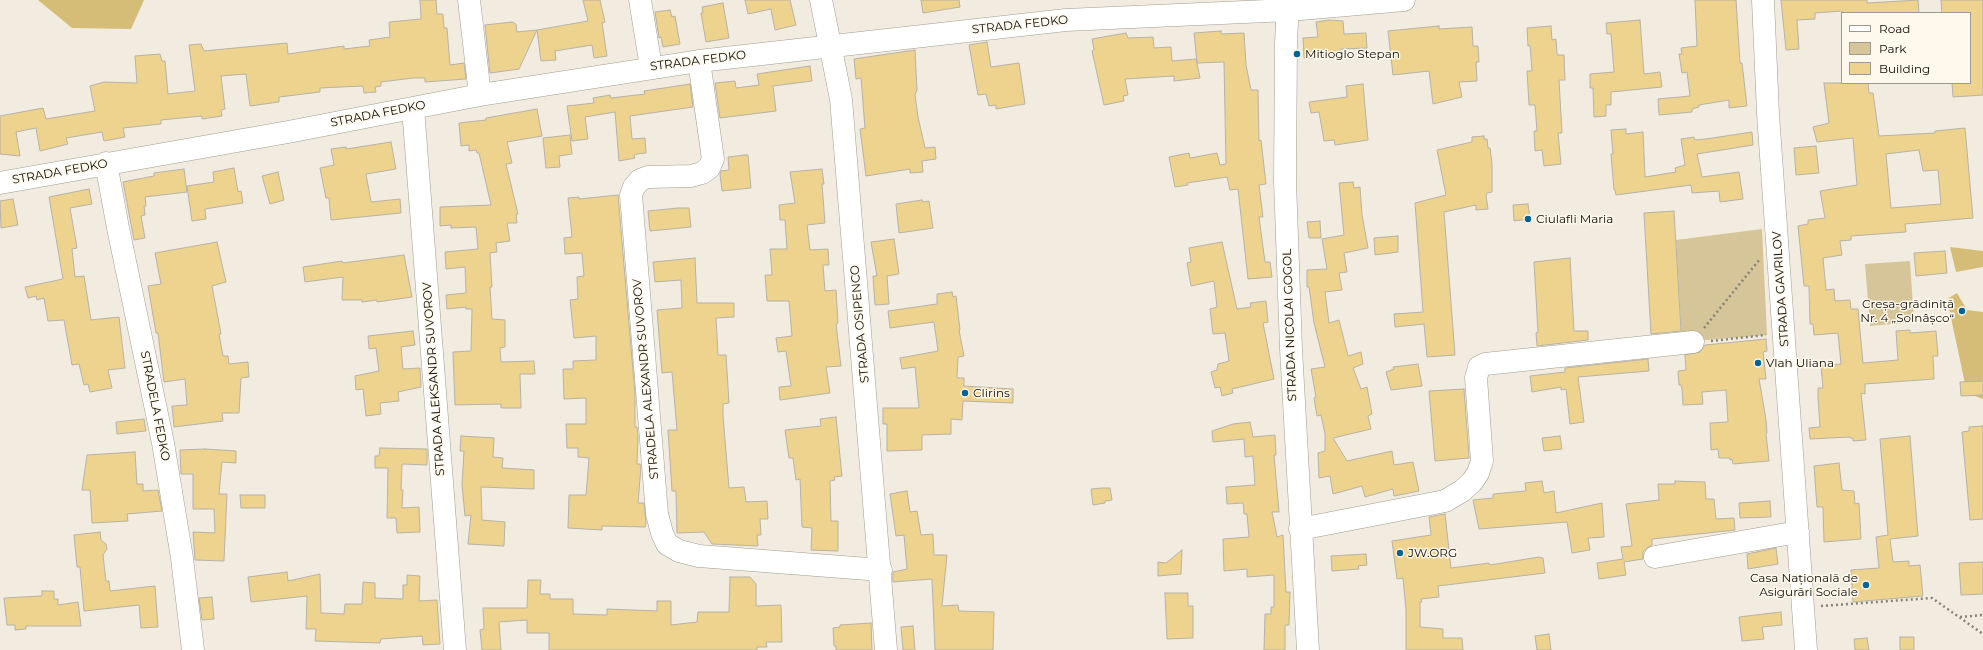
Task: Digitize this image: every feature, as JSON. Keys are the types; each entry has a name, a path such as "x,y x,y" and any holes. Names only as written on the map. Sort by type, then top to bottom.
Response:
{"street":[{"path":"468,0 480,95"},
{"path":"640,0 652,67"},
{"name":"STRADA OSIPENCO","path":"821,0 841,99 844,128 881,570 886,650"},
{"name":"STRADA FEDKO","path":"0,183 480,95 652,67 831,45 1066,20 1288,5 1404,0"},
{"name":"STRADA GAVRILOV","path":"1762,0 1806,650"},
{"name":"STRADA NICOLAI GOGOL","path":"1288,5 1286,44 1285,181 1300,529 1308,650"},
{"name":"STRADELA ALEXANDR SUVOROV","path":"699,61 712,147 713,159 709,168 702,173 691,176 648,177 640,180 634,187 631,195 657,514 662,533 667,544 679,551 699,556 881,570"},
{"name":"STRADA ALEKSANDR SUVOROV","path":"413,108 455,650"},
{"name":"STRADELA FEDKO","path":"106,164 163,443 182,558 193,650"},
{"path":"1300,529 1445,501 1462,491 1472,482 1478,473 1482,461 1476,378 1479,367 1485,364 1693,342"},
{"path":"1655,557 1798,532"}],"path":[{"path":"1693,342 1777,237"},
{"path":"1693,342 1784,333"},
{"path":"1819,606 1932,598 1983,634"},
{"path":"1960,617 1983,615"}],"green space":[{"path":"1762,229 1767,335 1682,342 1676,240"},
{"path":"1910,261 1914,322 1870,326 1865,264"}],"shaded area":[{"path":"38,0 144,0 131,29 72,28"},
{"path":"1950,247 1983,251 1983,267 1956,272"},
{"path":"1957,293 1967,310 1983,312 1983,399 1967,393 1947,299"}],"building":[{"path":"420,0 436,0 437,14 443,14 444,28 447,28 450,65 464,63 466,79 425,82 425,78 413,78 381,82 381,86 375,87 376,92 364,93 363,86 320,88 320,92 279,97 279,102 250,106 246,74 221,76 225,109 221,110 222,116 202,119 202,116 161,120 161,124 123,128 125,137 104,141 102,132 66,138 68,144 40,151 36,128 16,132 20,156 0,154 0,116 43,108 46,119 95,111 90,86 104,82 137,83 135,56 160,54 162,61 165,61 168,94 195,91 189,45 201,44 204,51 287,43 288,54 344,46 344,49 370,46 369,40 390,37 389,22 421,19"},
{"path":"583,0 600,0 605,22 602,23 607,56 594,58 592,45 555,51 556,60 541,61 537,30 588,21"},
{"path":"745,0 790,0 796,25 775,30 771,9 748,14"},
{"path":"921,0 959,0 960,7 923,13"},
{"path":"1695,0 1736,0 1740,63 1742,63 1747,106 1729,108 1729,100 1699,105 1699,107 1692,109 1692,112 1659,115 1658,99 1690,96 1687,72 1682,73 1679,54 1682,54 1681,48 1697,46"},
{"path":"1781,0 1867,0 1867,3 1918,0 1919,12 1842,11 1815,13 1815,19 1797,20 1799,49 1786,50"},
{"path":"1941,0 1983,0 1983,95 1953,97 1952,84 1971,84 1971,12 1942,12"},
{"path":"723,3 729,38 706,42 701,13 703,13 702,7"},
{"path":"670,10 672,17 675,16 680,44 663,47 661,37 659,38 655,12"},
{"path":"1329,20 1343,21 1344,34 1366,33 1367,48 1340,49 1340,52 1323,53 1324,58 1304,58 1303,38 1318,37 1316,22"},
{"path":"1640,20 1644,74 1660,72 1662,87 1611,92 1611,105 1606,105 1606,116 1594,117 1593,88 1590,88 1590,74 1614,72 1611,34 1607,34 1606,23"},
{"path":"512,22 516,24 517,32 537,30 519,69 490,73 485,25"},
{"path":"1439,26 1439,29 1472,27 1473,46 1478,46 1479,62 1476,62 1477,81 1459,82 1462,97 1433,104 1429,71 1393,75 1388,31"},
{"path":"1551,26 1552,40 1556,39 1557,55 1564,55 1565,80 1559,80 1562,133 1558,133 1561,164 1544,166 1542,150 1535,151 1534,131 1537,131 1535,105 1529,105 1527,71 1532,71 1527,28"},
{"path":"1221,31 1221,34 1244,33 1246,65 1251,90 1258,90 1259,141 1261,140 1266,184 1259,185 1263,217 1259,217 1265,262 1270,262 1272,277 1248,279 1238,189 1230,190 1227,177 1187,183 1188,185 1175,187 1169,157 1189,153 1190,158 1217,153 1220,165 1226,164 1224,62 1197,63 1194,33"},
{"path":"1126,33 1128,38 1153,37 1154,48 1171,47 1172,61 1196,59 1200,78 1174,81 1174,76 1125,79 1128,95 1123,96 1124,101 1104,105 1092,51 1094,50 1092,39"},
{"path":"987,42 991,67 1019,63 1025,104 996,109 996,105 989,106 986,94 978,95 969,45"},
{"path":"915,50 917,90 915,95 918,117 925,148 935,147 936,159 922,161 923,172 910,173 910,169 866,176 860,129 865,128 861,78 856,79 854,59"},
{"path":"810,66 812,81 773,86 776,111 720,118 715,83 735,81 736,88 759,85 757,74"},
{"path":"1824,83 1841,83 1868,84 1869,93 1873,93 1879,136 1935,133 1935,131 1965,128 1973,218 1905,224 1906,232 1851,236 1851,240 1840,241 1842,255 1823,258 1826,290 1834,289 1835,301 1850,300 1851,309 1858,309 1863,363 1898,360 1896,331 1910,330 1910,333 1936,331 1938,356 1933,356 1934,379 1865,384 1865,394 1861,393 1866,440 1853,441 1853,438 1850,437 1810,439 1809,428 1820,427 1818,388 1823,388 1821,366 1841,364 1838,333 1814,335 1813,324 1810,324 1809,286 1804,286 1798,226 1808,224 1808,220 1825,218 1820,191 1857,185 1853,138 1817,142 1813,127 1829,123","holes":["1919,150 1923,171 1938,170 1941,204 1891,208 1886,154"]},
{"path":"690,84 693,107 630,116 632,139 645,138 646,153 634,155 635,158 619,161 615,112 585,117 588,139 572,141 567,106 594,103 593,98 610,95 611,98 645,94 644,91"},
{"path":"1363,84 1368,140 1335,145 1334,140 1324,141 1319,112 1311,113 1309,102 1347,97 1346,86"},
{"path":"537,109 542,136 507,142 512,163 506,164 518,214 516,214 517,223 507,223 510,241 496,243 497,252 490,253 492,319 505,320 505,347 500,348 501,362 534,361 535,374 520,374 521,408 501,408 501,404 455,405 453,352 471,351 472,309 466,309 466,307 447,309 446,295 466,293 465,267 446,269 445,252 478,249 476,227 451,228 451,225 440,226 440,207 491,205 479,153 477,153 476,150 469,151 469,145 461,146 459,123 486,120 486,118"},
{"path":"1626,129 1626,134 1643,132 1645,177 1676,172 1675,168 1685,165 1681,139 1694,137 1695,140 1706,139 1752,132 1753,145 1697,154 1702,177 1739,172 1743,199 1720,202 1719,191 1692,193 1691,185 1616,195 1614,190 1611,154 1613,154 1611,130"},
{"path":"570,135 572,154 559,156 560,167 546,168 543,138"},
{"path":"1484,136 1484,139 1487,139 1488,148 1490,148 1492,163 1492,192 1487,193 1486,196 1488,209 1476,210 1476,205 1444,212 1455,355 1427,357 1424,324 1395,327 1394,314 1423,312 1415,203 1446,195 1437,150 1472,142 1472,137"},
{"path":"391,142 396,169 366,174 371,202 400,199 401,213 331,220 329,198 326,198 320,168 334,165 331,149 346,147 346,149"},
{"path":"1816,146 1819,173 1796,175 1794,148"},
{"path":"748,155 751,188 722,191 720,174 721,171 729,170 728,157"},
{"path":"234,168 238,192 241,191 243,203 205,209 206,219 192,221 187,186 214,182 213,172"},
{"path":"184,169 187,192 145,197 145,215 141,216 145,238 134,240 123,182 154,176 154,173"},
{"path":"822,169 825,223 807,225 810,250 828,249 829,265 823,265 825,291 836,290 838,323 836,324 841,366 826,367 830,393 780,400 779,387 791,386 786,351 778,352 776,338 792,336 789,301 767,301 765,275 772,275 770,249 787,249 785,220 780,220 779,205 795,203 790,172"},
{"path":"278,172 284,200 270,204 262,176"},
{"path":"1353,182 1354,188 1360,187 1362,215 1368,248 1344,253 1347,272 1339,273 1342,290 1325,292 1329,323 1339,320 1348,356 1361,352 1363,364 1353,368 1361,389 1367,387 1372,414 1368,416 1371,429 1333,438 1347,461 1392,451 1394,465 1413,462 1419,491 1394,496 1393,489 1365,497 1362,486 1333,494 1330,476 1319,478 1318,453 1325,451 1325,434 1321,415 1317,416 1314,398 1316,397 1311,369 1325,367 1314,323 1309,287 1307,287 1307,270 1327,269 1322,239 1344,235 1339,183"},
{"path":"89,189 92,204 70,208 77,248 72,249 75,277 84,276 91,320 119,317 125,368 108,370 112,388 90,392 88,384 84,385 79,364 72,365 64,320 48,321 44,298 37,300 36,296 28,298 25,287 63,279 49,197"},
{"path":"618,195 635,394 635,427 637,427 638,436 637,464 640,464 641,466 638,503 644,503 646,524 645,527 602,526 602,530 568,528 569,495 586,495 589,458 578,457 578,448 567,448 566,424 586,424 586,398 564,399 563,369 573,369 573,361 596,360 596,336 574,338 570,300 578,299 577,277 584,276 582,253 565,254 564,238 572,237 568,198 579,197 579,199"},
{"path":"13,199 18,225 1,228 0,201"},
{"path":"922,200 923,202 929,201 933,228 899,233 896,204"},
{"path":"1528,204 1530,219 1514,221 1513,205"},
{"path":"689,208 691,227 650,231 648,211"},
{"path":"1674,211 1681,331 1651,334 1644,213"},
{"path":"1320,221 1321,238 1309,238 1307,222"},
{"path":"1398,236 1398,252 1375,255 1374,238"},
{"path":"894,239 899,274 887,276 889,304 875,305 873,276 877,276 871,242"},
{"path":"217,242 226,282 212,286 221,334 219,334 223,356 228,356 229,364 248,362 249,377 241,378 239,413 222,413 223,421 174,427 172,406 187,405 185,379 164,382 158,333 156,333 148,286 161,284 155,253"},
{"path":"1222,242 1237,309 1251,307 1250,303 1266,301 1268,322 1263,323 1274,379 1232,389 1233,393 1222,396 1220,387 1215,388 1211,372 1217,370 1218,364 1229,361 1225,333 1213,334 1210,309 1217,307 1214,281 1191,286 1187,263 1191,262 1189,248"},
{"path":"1945,251 1947,273 1916,276 1914,253"},
{"path":"404,255 412,297 377,302 377,300 362,302 362,300 342,300 343,277 305,282 303,267 342,261 343,263"},
{"path":"695,258 697,303 734,303 734,317 716,318 718,355 726,355 729,403 723,404 723,416 729,488 744,487 746,502 767,501 768,519 760,519 761,535 757,535 758,546 712,544 704,532 677,533 676,491 672,491 668,430 677,430 672,372 662,373 657,310 682,308 681,280 655,282 653,262"},
{"path":"1570,258 1574,331 1588,331 1588,340 1537,346 1536,333 1538,332 1534,262"},
{"path":"952,292 953,297 956,296 959,330 964,356 958,357 957,378 964,378 964,386 1013,389 1013,403 963,401 962,420 951,419 951,434 922,435 922,450 887,451 887,424 883,424 883,408 919,408 915,367 902,369 900,358 938,351 934,322 890,328 888,311 937,304 937,294"},
{"path":"413,331 415,345 401,347 403,369 420,368 421,387 398,392 399,401 380,403 381,414 366,416 363,389 356,390 355,376 379,371 376,348 369,349 368,336"},
{"path":"1766,339 1767,351 1763,352 1766,379 1759,379 1766,420 1769,461 1733,464 1732,459 1730,460 1730,458 1719,458 1718,449 1711,450 1710,423 1728,422 1726,390 1702,392 1703,404 1683,405 1682,389 1681,385 1679,385 1678,371 1686,370 1685,355 1700,352 1705,345"},
{"path":"1648,359 1649,371 1578,377 1584,422 1570,424 1566,389 1561,390 1561,387 1532,392 1530,376 1565,372 1565,368"},
{"path":"1418,364 1422,386 1391,390 1386,372 1394,369 1393,367"},
{"path":"1983,381 1983,395 1961,396 1960,382"},
{"path":"1464,389 1469,458 1435,461 1429,391"},
{"path":"836,417 842,476 834,477 835,480 830,481 831,521 838,521 838,551 811,550 812,528 802,527 800,479 796,480 793,458 789,458 785,430 821,426 820,419"},
{"path":"144,419 146,431 117,434 116,422"},
{"path":"1250,422 1253,437 1275,435 1276,455 1274,455 1279,512 1272,512 1277,537 1283,535 1286,592 1290,592 1289,625 1285,625 1285,650 1264,650 1265,614 1271,614 1271,607 1274,607 1274,575 1247,577 1247,569 1224,571 1223,539 1249,537 1247,514 1244,514 1243,503 1227,504 1226,487 1255,485 1253,456 1245,457 1244,439 1213,442 1212,431 1233,424"},
{"path":"1983,426 1983,519 1970,520 1962,432 1969,431 1969,427"},
{"path":"461,436 494,438 493,457 503,458 502,468 534,470 534,489 481,487 482,520 505,522 504,546 468,544 471,515 465,516 462,485 464,451 460,451"},
{"path":"1560,436 1562,449 1544,451 1542,438"},
{"path":"1910,436 1918,536 1890,539 1893,562 1909,561 1909,566 1920,565 1923,596 1853,602 1851,570 1879,568 1876,537 1888,535 1880,439"},
{"path":"380,448 427,449 427,465 402,464 402,508 419,507 420,532 397,533 396,518 387,518 388,468 375,468 375,456 379,456"},
{"path":"205,449 236,451 236,463 222,462 219,494 227,494 224,561 195,560 193,532 215,533 214,509 193,509 193,474 181,474 180,450"},
{"path":"135,452 137,484 143,484 143,491 158,490 162,511 127,514 128,521 92,523 90,490 82,490 87,455"},
{"path":"1839,463 1842,490 1854,491 1855,504 1859,503 1861,539 1824,542 1823,507 1817,507 1814,466"},
{"path":"1542,481 1544,493 1554,491 1556,513 1602,503 1604,537 1588,538 1590,550 1572,553 1567,522 1479,529 1473,500 1493,498 1493,494 1526,491 1525,483"},
{"path":"1675,481 1705,482 1706,499 1714,499 1716,519 1734,518 1735,530 1652,539 1652,545 1643,552 1643,559 1624,562 1626,575 1599,579 1597,563 1623,559 1621,547 1632,546 1626,504 1659,500 1658,484 1675,484"},
{"path":"1110,488 1112,500 1093,505 1091,489"},
{"path":"907,491 910,512 917,511 921,535 933,534 934,555 947,555 942,606 958,605 959,611 994,612 993,650 935,650 932,579 893,582 893,572 907,569 904,535 896,536 890,494"},
{"path":"240,495 265,495 265,508 241,508"},
{"path":"1770,501 1771,517 1740,518 1739,503"},
{"path":"1445,514 1451,568 1489,563 1490,565 1539,557 1543,558 1545,573 1438,586 1439,597 1421,599 1420,627 1443,629 1443,638 1462,638 1463,650 1406,650 1406,610 1403,578 1397,579 1392,541 1431,535 1429,517"},
{"path":"100,532 101,540 106,544 107,549 103,555 106,581 109,581 110,591 155,586 158,627 141,628 139,605 84,611 80,567 77,567 74,535"},
{"path":"1776,548 1778,564 1748,569 1747,554"},
{"path":"1182,550 1181,574 1158,576 1158,562 1166,563"},
{"path":"1366,554 1367,565 1358,566 1359,569 1332,571 1331,556"},
{"path":"1983,562 1983,594 1961,595 1959,563"},
{"path":"287,572 288,581 320,574 321,613 344,614 345,604 362,604 363,582 375,583 375,598 403,599 403,585 407,585 407,575 420,576 419,601 437,600 440,644 423,645 422,636 381,639 380,643 315,641 316,629 306,629 307,596 251,602 248,577"},
{"path":"730,577 750,577 756,584 756,606 781,605 782,642 766,642 767,647 757,647 757,650 549,650 549,633 527,633 527,620 499,622 501,650 482,650 480,630 484,629 483,608 527,608 528,580 541,580 540,594 550,594 550,599 573,599 573,614 607,615 607,609 657,611 657,601 671,601 671,625 697,622 698,612 729,612"},
{"path":"42,591 54,591 54,599 58,599 58,605 78,602 81,626 26,626 26,629 15,630 15,625 7,625 4,598 42,596"},
{"path":"1165,593 1188,593 1188,606 1193,606 1193,638 1167,639"},
{"path":"212,597 214,619 202,620 199,598"},
{"path":"1781,612 1782,625 1762,627 1764,639 1742,641 1739,617"},
{"path":"871,623 872,650 836,650 836,646 834,646 833,628 840,627 840,625"},
{"path":"913,626 915,650 903,650 901,627"},
{"path":"1549,634 1551,650 1537,650 1535,636"},
{"path":"1900,637 1914,637 1914,650 1900,650"},
{"path":"1867,638 1869,650 1855,650 1854,639"}],"place":[{"name":"Mitioglo Stepan","path":"1297,54"},
{"name":"Ciulafli Maria","path":"1528,219"},
{"name":"Creșa-grădiniță Nr. 4 „Solnâșco“","path":"1962,311"},
{"name":"Vlah Uliana","path":"1758,363"},
{"name":"Clirins","path":"965,393"},
{"name":"JW.ORG","path":"1400,553"},
{"name":"Casa Națională de Asigurări Sociale","path":"1866,585"}]}
